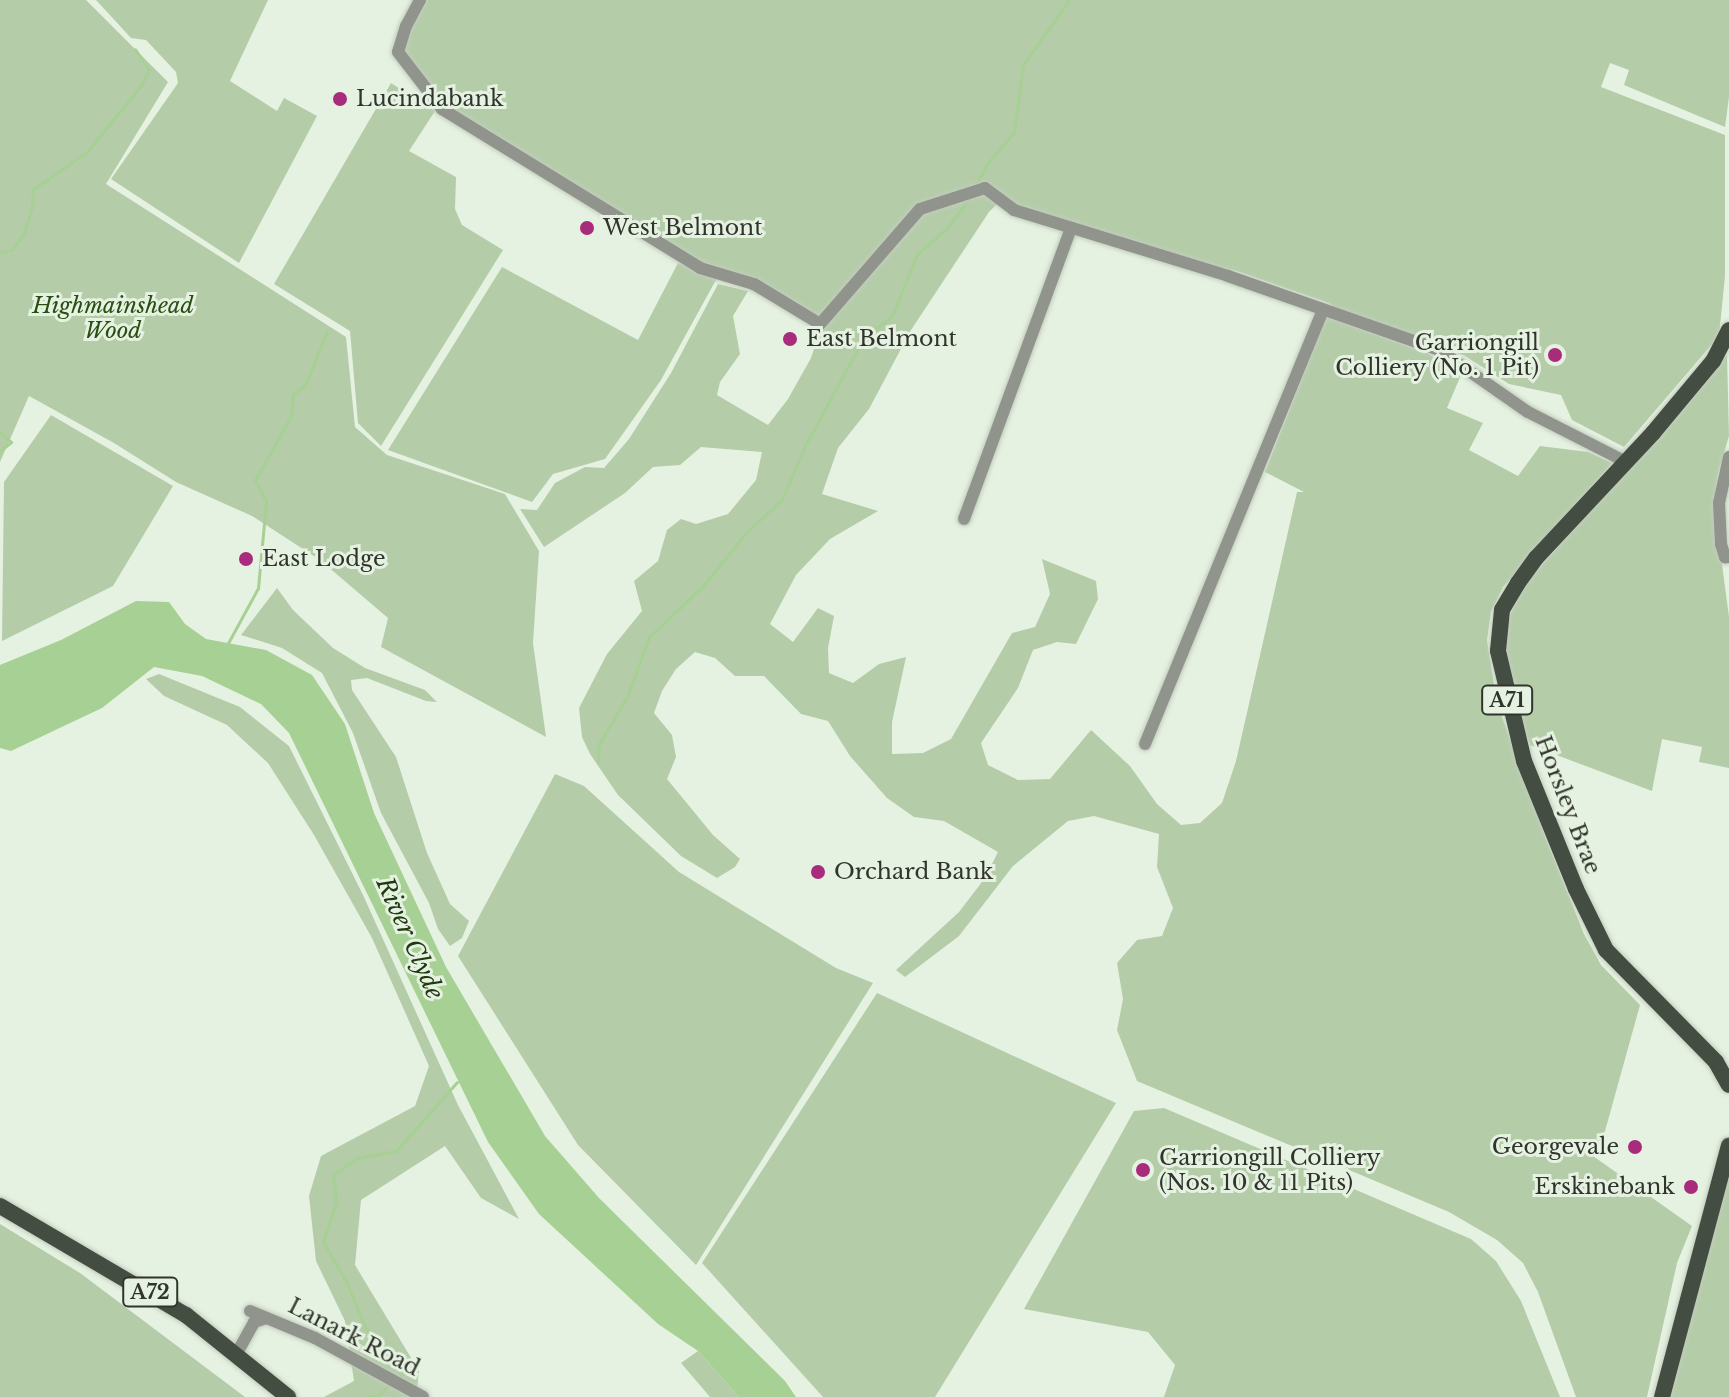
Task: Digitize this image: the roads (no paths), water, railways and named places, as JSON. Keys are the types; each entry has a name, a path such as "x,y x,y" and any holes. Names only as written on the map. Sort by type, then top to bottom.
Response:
{"main road":[{"name":"Horsley Brae","path":"1729,330 1713,361 1653,433 1624,461 1518,583 1502,610 1498,629 1501,675 1524,761 1576,889 1606,950 1716,1062 1729,1085"},
{"path":"1662,1397 1729,1146"},
{"name":"A72","path":"0,1206 131,1280 237,1353 288,1397"}],"street":[{"path":"420,0 406,26 398,52 442,109 700,268 754,284 820,324 920,209 985,188 1014,210 1228,276 1322,312 1439,350 1528,412 1624,461"},
{"path":"964,519 1071,228"},
{"path":"1145,744 1322,312"},
{"path":"1729,457 1719,503 1721,544 1725,557 1729,557"},
{"name":"Lanark Road","path":"250,1311 373,1367 423,1397"},
{"name":"Lanark Road","path":"237,1353 254,1322 266,1318"}],"water":[{"name":"River Clyde","path":"136,601 169,602 185,624 206,639 266,650 312,675 345,724 374,813 446,967 545,1136 599,1198 785,1381 796,1397 739,1397 698,1351 658,1324 539,1214 488,1142 289,733 261,704 202,676 154,667 102,708 11,751 0,748 0,665 61,640"}],"waterway":[{"path":"975,187 987,164 1014,132 1023,65 1069,0"},
{"path":"0,252 12,250 24,233 32,206 33,189 87,152 141,85 149,70 135,49"},
{"path":"598,762 599,744 628,695 649,637 703,586 744,535 782,499 806,444 864,337 892,316 917,254 947,228 969,199"},
{"path":"228,643 258,588 266,501 255,480 291,416 293,394 305,385 327,331"},
{"path":"0,432 11,442 0,451"},
{"path":"396,1379 407,1371 365,1327 346,1281 323,1242 336,1202 333,1175 356,1158 396,1151 457,1082"},
{"path":"366,1397 378,1395 391,1384"}],"place":[{"name":"Lucindabank","path":"340,99"},
{"name":"West Belmont","path":"587,228"},
{"name":"East Belmont","path":"790,339"},
{"name":"Garriongill Colliery (No. 1 Pit)","path":"1555,355"},
{"name":"East Lodge","path":"246,559"},
{"name":"Orchard Bank","path":"818,872"},
{"name":"Georgevale","path":"1635,1147"},
{"name":"Garriongill Colliery (Nos. 10 & 11 Pits)","path":"1143,1170"},
{"name":"Erskinebank","path":"1691,1187"}],"park label":[{"name":"Highmainshead Wood","path":"113,318"}]}
